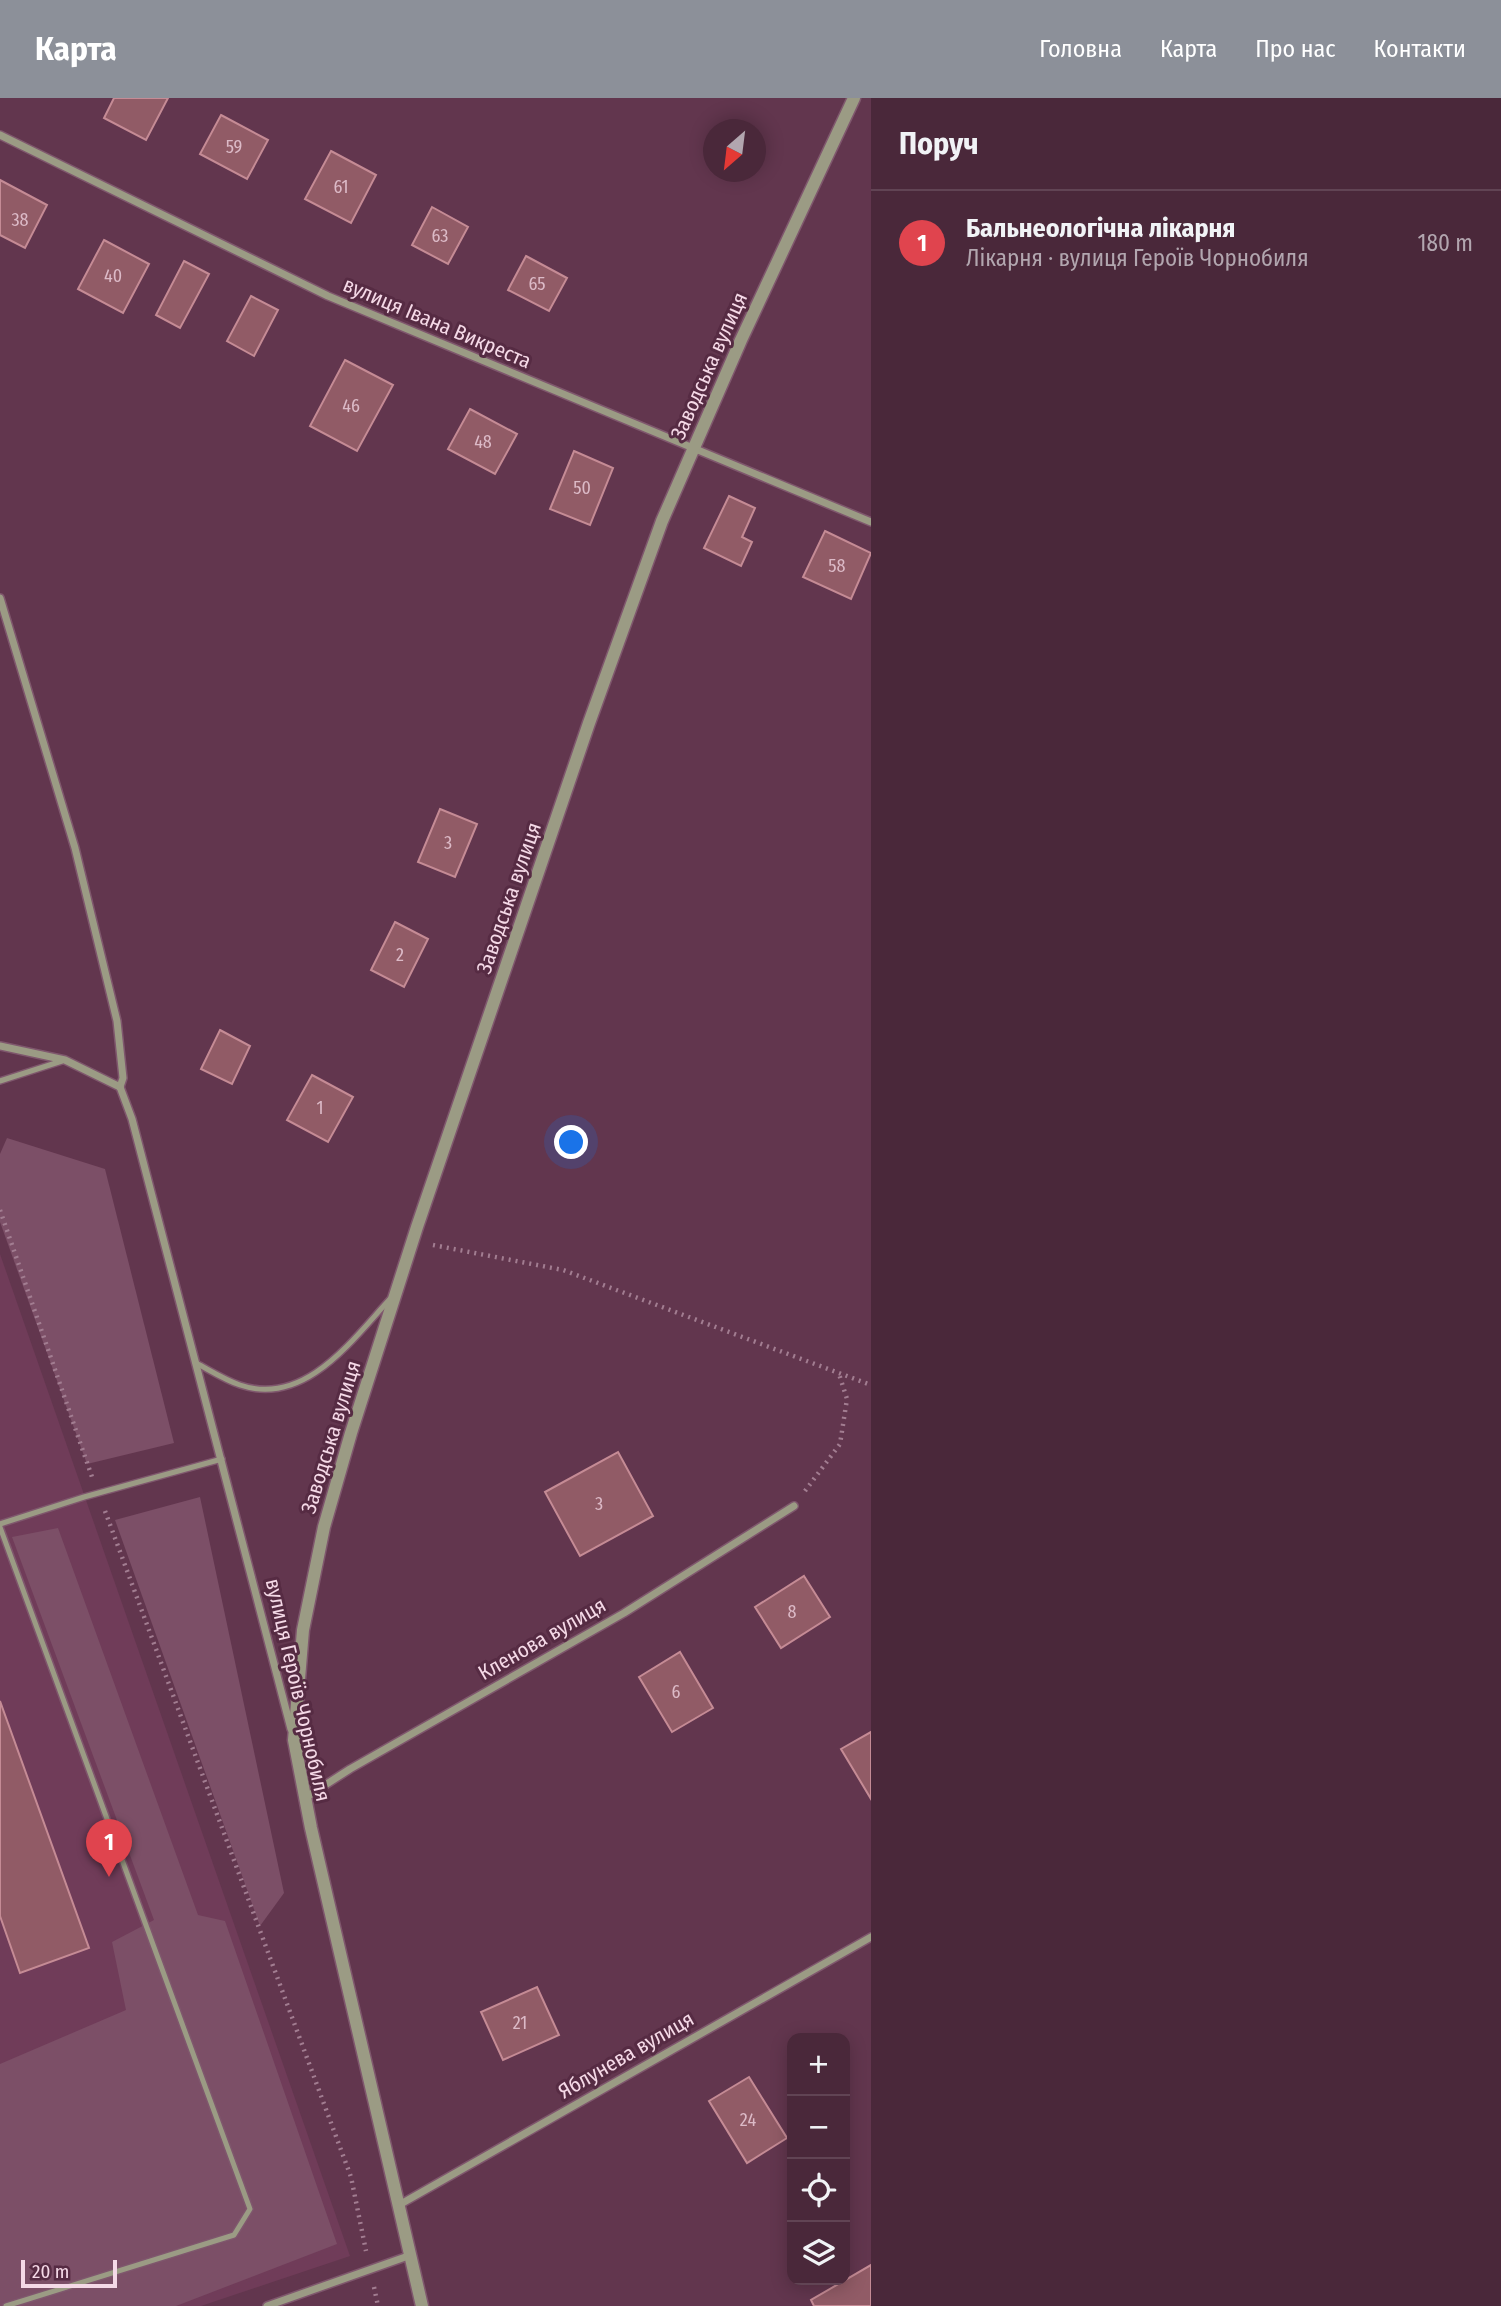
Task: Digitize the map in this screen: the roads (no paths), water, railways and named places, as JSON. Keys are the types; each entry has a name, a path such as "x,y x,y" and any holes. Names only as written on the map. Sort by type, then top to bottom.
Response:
{"street":[{"name":"Заводська вулиця","path":"294,1740 303,1630 324,1527 412,1241 589,723 662,521 854,98"},
{"name":"вулиця Івана Викреста","path":"0,135 328,296 871,522"},
{"path":"0,598 81,874 117,1020 123,1078 120,1087 65,1060 0,1046"},
{"name":"вулиця Героїв Чорнобиля","path":"120,1087 132,1119 294,1740 422,2306"},
{"name":"Кленова вулиця","path":"305,1798 350,1769 624,1613 794,1506"},
{"name":"Яблунева вулиця","path":"399,2205 871,1937"},
{"path":"267,2306 411,2255"}],"lane":[{"path":"0,1081 65,1060"},
{"path":"197,1363 240,1386 274,1390 297,1384 315,1373 346,1346 395,1295"},
{"path":"6,2306 234,2235 250,2209 0,1526 98,1493 222,1459"}],"place":[{"name":"Бальнеологічна лікарня","path":"109,1877"}]}
